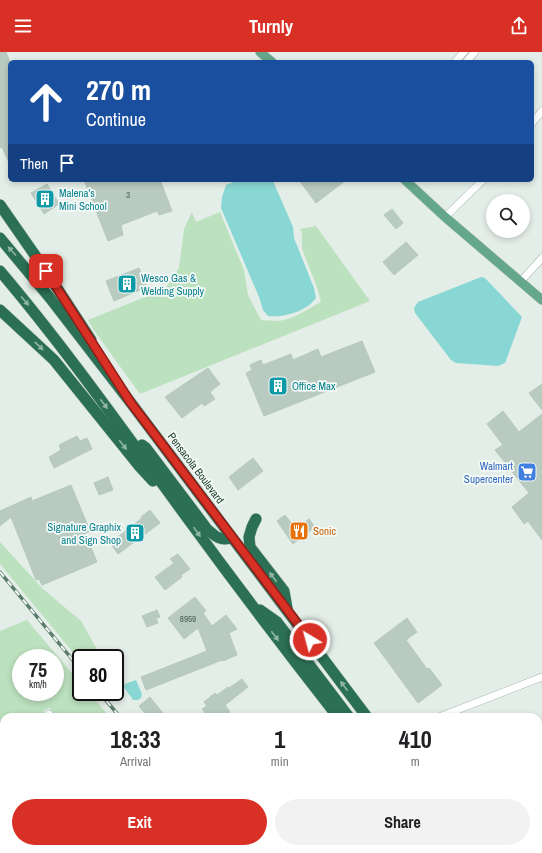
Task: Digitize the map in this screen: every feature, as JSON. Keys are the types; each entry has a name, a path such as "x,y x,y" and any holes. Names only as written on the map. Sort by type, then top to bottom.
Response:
{"highway":[{"path":"0,205 46,271 131,403"},
{"name":"Pensacola Boulevard","path":"0,238 50,298 131,403 364,713"},
{"path":"0,271 35,314 251,604 335,713"},
{"path":"0,310 54,360 140,467 188,519"},
{"path":"125,433 146,448 207,529 217,538 225,540 232,538"},
{"path":"256,519 249,537 250,547 284,591 288,612"},
{"path":"251,604 277,622 346,713"}],"main road":[{"path":"260,52 270,60"},
{"path":"407,182 445,217 542,300"}],"street":[{"path":"457,60 464,52"},
{"path":"468,60 475,52"},
{"path":"534,121 542,111"},
{"path":"445,217 481,182"},
{"path":"521,281 542,258"},
{"path":"449,713 542,677"}],"green space":[{"path":"192,212 196,222 220,212 244,270 248,295 261,320 277,321 289,319 321,302 317,287 302,249 302,233 300,229 316,226 370,301 140,394 88,320 165,289 179,268 184,229"},
{"path":"0,542 43,589 81,621 97,649 72,649 72,651 0,564"},
{"path":"27,620 51,649 12,649 12,701 64,701 64,664 72,673 72,701 96,701 106,713 52,713 50,708 43,711 44,713 0,713 0,631"}],"water":[{"path":"234,182 273,182 293,227 294,238 314,288 316,298 307,307 295,313 281,316 268,316 263,310 259,297 221,208 222,197 226,185"},
{"path":"481,277 485,278 522,317 505,363 498,366 456,363 451,360 415,313 414,308 418,302"},
{"path":"136,680 142,694 141,698 138,700 133,700 124,687 125,684"}],"building":[{"path":"0,52 6,52 9,60 8,160 2,147 0,148"},
{"path":"85,182 161,182 172,211 159,215 157,211 121,225 123,235 108,241"},
{"path":"300,182 343,182 316,203"},
{"name":"Malena's Mini School","path":"47,184 59,204 44,214 31,193"},
{"path":"392,209 403,223 396,229 384,215"},
{"path":"406,242 418,255 394,275 383,262"},
{"name":"Wesco Gas & Welding Supply","path":"139,268 147,287 114,301 106,281"},
{"path":"362,341 375,372 264,416 246,373 252,370 250,365 261,360 263,365 291,354 293,360 318,349 321,357"},
{"path":"208,368 220,384 210,392 215,399 204,406 202,403 182,418 165,397"},
{"path":"542,384 542,410 529,393"},
{"name":"Walmart Supercenter","path":"503,411 519,432 542,414 542,540 528,521 524,524 512,507 529,493 495,450 503,445 487,424"},
{"path":"77,436 80,441 87,438 92,449 54,468 49,457 61,450 59,445"},
{"path":"253,458 263,471 238,490 229,477"},
{"path":"108,477 113,490 99,495 94,483"},
{"path":"71,485 90,531 85,533 97,562 42,585 39,579 36,580 11,517 0,526 0,511 31,497 32,501"},
{"name":"Signature Graphix and Sign Shop","path":"150,510 160,523 118,554 110,543"},
{"name":"Sonic","path":"285,515 296,529 309,519 315,527 293,544 277,521"},
{"path":"178,554 190,569 165,590 155,577 174,563 170,559"},
{"path":"195,597 206,611 203,613 212,626 226,615 237,629 229,633 237,655 146,690 141,677 207,651 198,628 184,639 168,618"},
{"path":"157,610 160,617 156,618 158,623 147,627 142,616"},
{"path":"407,618 417,632 406,640 427,669 429,668 442,685 418,703 374,643"},
{"path":"242,679 248,687 225,705 230,712 229,713 205,713 202,709 207,706 204,702 215,693 217,695 228,687 229,688"},
{"path":"150,697 163,713 145,713 139,706"}],"railway":[{"path":"0,572 72,659"},
{"path":"107,701 117,713"}],"place":[{"name":"Malena's Mini School","path":"45,199"},
{"name":"Wesco Gas & Welding Supply","path":"127,284"},
{"name":"Office Max","path":"278,386"},
{"name":"Walmart Supercenter","path":"527,472"},
{"name":"Sonic","path":"299,531"},
{"name":"Signature Graphix and Sign Shop","path":"135,533"}],"route":[{"path":"46,271 131,403 310,640"}]}
